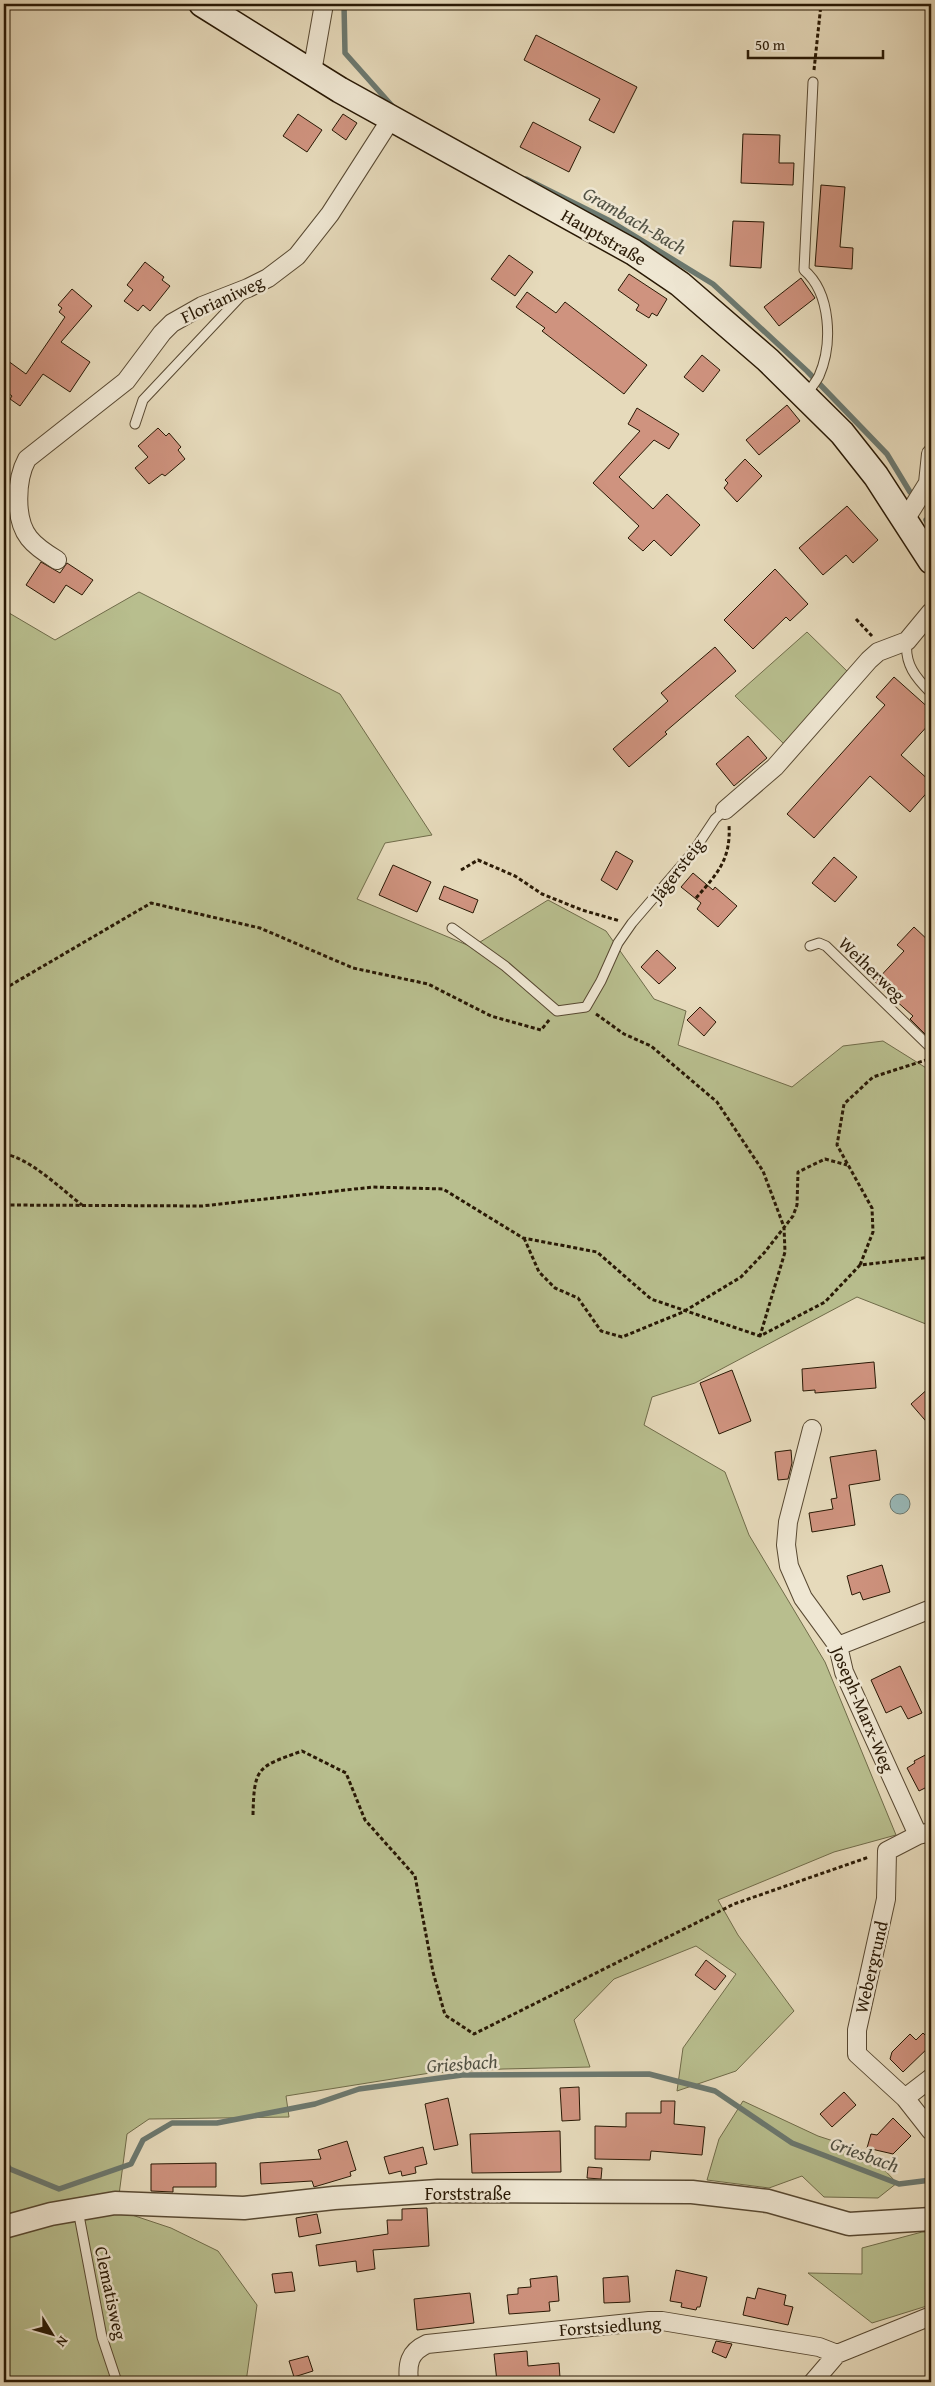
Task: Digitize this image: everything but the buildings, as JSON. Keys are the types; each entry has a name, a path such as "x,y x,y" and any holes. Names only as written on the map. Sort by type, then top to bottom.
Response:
{"main road":[{"name":"Hauptstraße","path":"202,4 391,119 611,239 658,268 722,318 806,395 859,454 931,561"}],"street":[{"path":"312,72 324,4"},
{"name":"Florianiweg","path":"57,560 34,543 25,532 19,503 21,475 27,458 126,380 162,333 172,324 202,306 248,288 283,268 310,242 391,119"},
{"path":"905,520 928,483 931,454"},
{"path":"907,641 931,612"},
{"name":"Jägersteig","path":"725,810 775,767 869,660 878,652 907,641"},
{"name":"Joseph-Marx-Weg","path":"812,1429 788,1522 786,1545 789,1566 803,1598 838,1646 844,1672 925,1834"},
{"path":"838,1646 931,1609"},
{"path":"887,1851 925,1834"},
{"name":"Webergrund","path":"887,1851 886,1899 857,2030 857,2054 905,2098 931,2131"},
{"path":"905,2098 931,2078"},
{"name":"Forststraße","path":"4,2227 52,2214 115,2203 244,2208 334,2198 438,2191 692,2192 768,2201 849,2224 931,2219"},
{"path":"813,2382 837,2354 931,2316"},
{"name":"Forstsiedlung","path":"409,2382 408,2364 412,2354 427,2344 649,2321 662,2321 818,2347 837,2354"}],"lane":[{"path":"806,395 819,376 826,349 823,297 815,279 804,270 813,82"},
{"path":"135,424 143,400 248,288"},
{"path":"907,641 907,661 918,679 931,693"},
{"name":"Jägersteig","path":"586,1007 601,981 618,943 632,923 693,852 715,819 725,810"},
{"path":"452,928 505,966 557,1011 586,1007"},
{"name":"Weiherweg","path":"810,946 819,943 826,946 931,1048"},
{"name":"Clematisweg","path":"78,2210 102,2337 117,2382"}],"path":[{"path":"813,82 821,4"},
{"path":"856,618 872,635 874,646 878,652"},
{"path":"696,898 712,880 728,853 730,843 729,824 725,810"},
{"path":"461,870 478,860 515,876 542,894 582,910 632,923"},
{"path":"4,989 151,903 260,928 353,968 428,984 491,1016 541,1030 557,1011"},
{"path":"586,1007 624,1034 651,1046 716,1102 763,1171 784,1227 785,1252 760,1336"},
{"path":"4,1205 202,1206 373,1188 443,1190 523,1238 597,1252 651,1299 683,1312 760,1336 825,1302 860,1265 872,1232 872,1208 837,1145 844,1104 873,1077 931,1058"},
{"path":"4,1154 38,1170 83,1205"},
{"path":"523,1238 539,1272 555,1288 578,1298 601,1330 622,1337 683,1312 741,1277 764,1253 793,1216 798,1205 798,1172 825,1159 848,1165"},
{"path":"860,1265 931,1257"},
{"path":"253,1816 254,1784 266,1764 302,1751 346,1773 365,1820 414,1876 433,1972 444,2015 474,2034 734,1904 887,1851"}],"green space":[{"path":"139,592 340,694 432,835 385,843 357,899 472,947 548,900 606,931 654,999 686,1011 678,1045 792,1087 843,1046 883,1041 931,1071 931,1326 857,1297 695,1383 652,1397 644,1425 725,1472 749,1535 825,1662 896,1835 834,1852 718,1900 738,1935 794,2011 736,2071 677,2091 683,2048 736,1974 696,1946 614,1979 574,2020 590,2067 430,2073 286,2096 289,2117 149,2119 127,2134 117,2210 171,2228 218,2251 257,2305 246,2382 4,2382 4,610 55,640"},
{"path":"807,632 849,673 786,746 735,696"},
{"path":"743,2101 818,2136 867,2152 897,2183 878,2198 824,2197 802,2176 769,2188 707,2180 719,2139"},
{"path":"922,2232 931,2232 930,2305 872,2323 808,2273 862,2274 862,2248"}],"water":[{"path":"900,1494 907,1497 910,1504 907,1511 900,1514 893,1511 890,1504 893,1497"}],"waterway":[{"name":"Grambach-Bach","path":"344,4 345,53 394,108"},
{"name":"Grambach-Bach","path":"526,179 610,221 713,284 807,371 887,454 910,492"},
{"name":"Grambach-Bach","path":"926,520 931,529"},
{"name":"Griesbach","path":"4,2162 10,2169 59,2189 131,2164 143,2140 172,2123 217,2123 315,2104 359,2089 462,2075 649,2074 715,2091 792,2143 899,2184 931,2180"}]}
